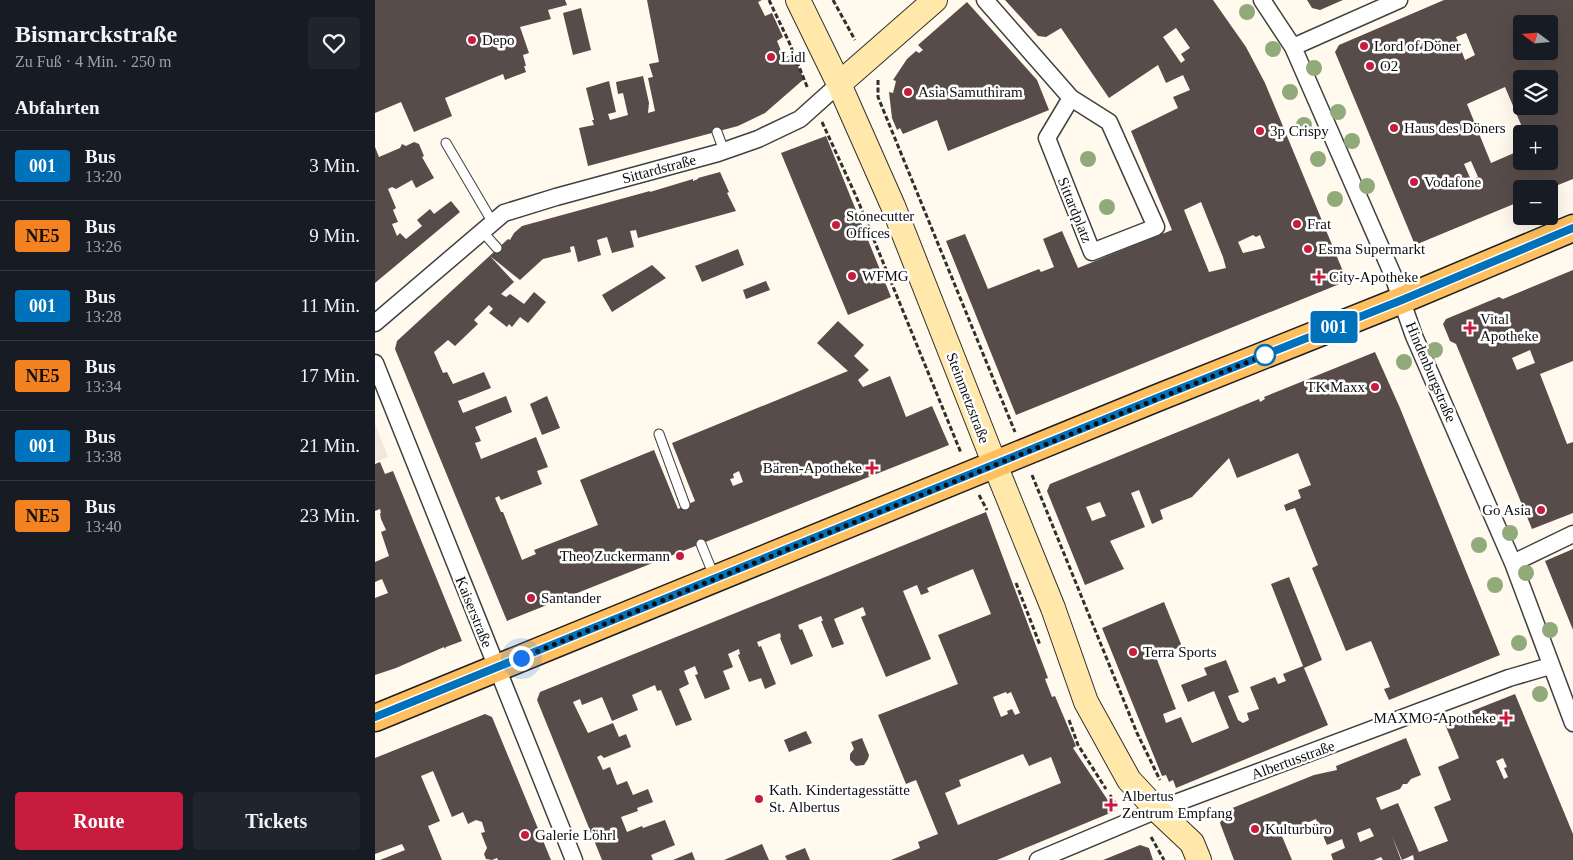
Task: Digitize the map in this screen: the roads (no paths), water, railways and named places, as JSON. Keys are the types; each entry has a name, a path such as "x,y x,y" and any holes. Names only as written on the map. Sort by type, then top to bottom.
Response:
{"main road":[{"name":"Steinmetzstraße","path":"798,0 839,84 893,206 1053,608 1086,702 1129,780 1192,843 1199,860"},
{"name":"Sittardstraße","path":"839,84 935,0"},
{"path":"375,718 1402,300 1573,228"}],"street":[{"name":"Sittardplatz","path":"985,0 1071,98 1109,122 1156,227 1092,252 1047,138 1071,98"},
{"name":"Hindenburgstraße","path":"1262,0 1293,47 1388,264 1415,336 1513,563 1550,666 1573,723"},
{"path":"1293,47 1399,0"},
{"name":"Sittardstraße","path":"375,323 504,213 724,151 758,139 800,119 815,108 839,84"},
{"name":"Kaiserstraße","path":"375,363 574,860"},
{"path":"1513,563 1573,534"},
{"name":"Albertusstraße","path":"1038,860 1157,810 1423,712 1509,678 1550,666"}],"lane":[{"path":"717,132 724,151"},
{"path":"446,143 497,248"},
{"path":"659,434 685,506"},
{"path":"701,544 715,578"}],"place":[{"name":"Depo","path":"472,40"},
{"name":"Lord of Döner","path":"1364,46"},
{"name":"Lidl","path":"771,57"},
{"name":"O2","path":"1370,66"},
{"name":"Asia Samuthiram","path":"908,92"},
{"name":"Haus des Döners","path":"1394,128"},
{"name":"3p Crispy","path":"1260,131"},
{"name":"Vodafone","path":"1414,182"},
{"name":"Frat","path":"1297,224"},
{"name":"Stonecutter Offices","path":"836,225"},
{"name":"Esma Supermarkt","path":"1308,249"},
{"name":"WFMG","path":"852,276"},
{"name":"City-Apotheke","path":"1319,277"},
{"name":"Vital Apotheke","path":"1470,328"},
{"name":"TK Maxx","path":"1375,387"},
{"name":"Bären-Apotheke","path":"872,468"},
{"name":"Go Asia","path":"1541,510"},
{"name":"Theo Zuckermann","path":"680,556"},
{"name":"Santander","path":"531,598"},
{"name":"Terra Sports","path":"1133,652"},
{"name":"MAXMO-Apotheke","path":"1506,718"},
{"name":"Kath. Kindertagesstätte St. Albertus","path":"759,799"},
{"name":"Albertus Zentrum Empfang","path":"1111,805"},
{"name":"Kulturbüro","path":"1255,829"},
{"name":"Galerie Löhrl","path":"525,835"}]}
